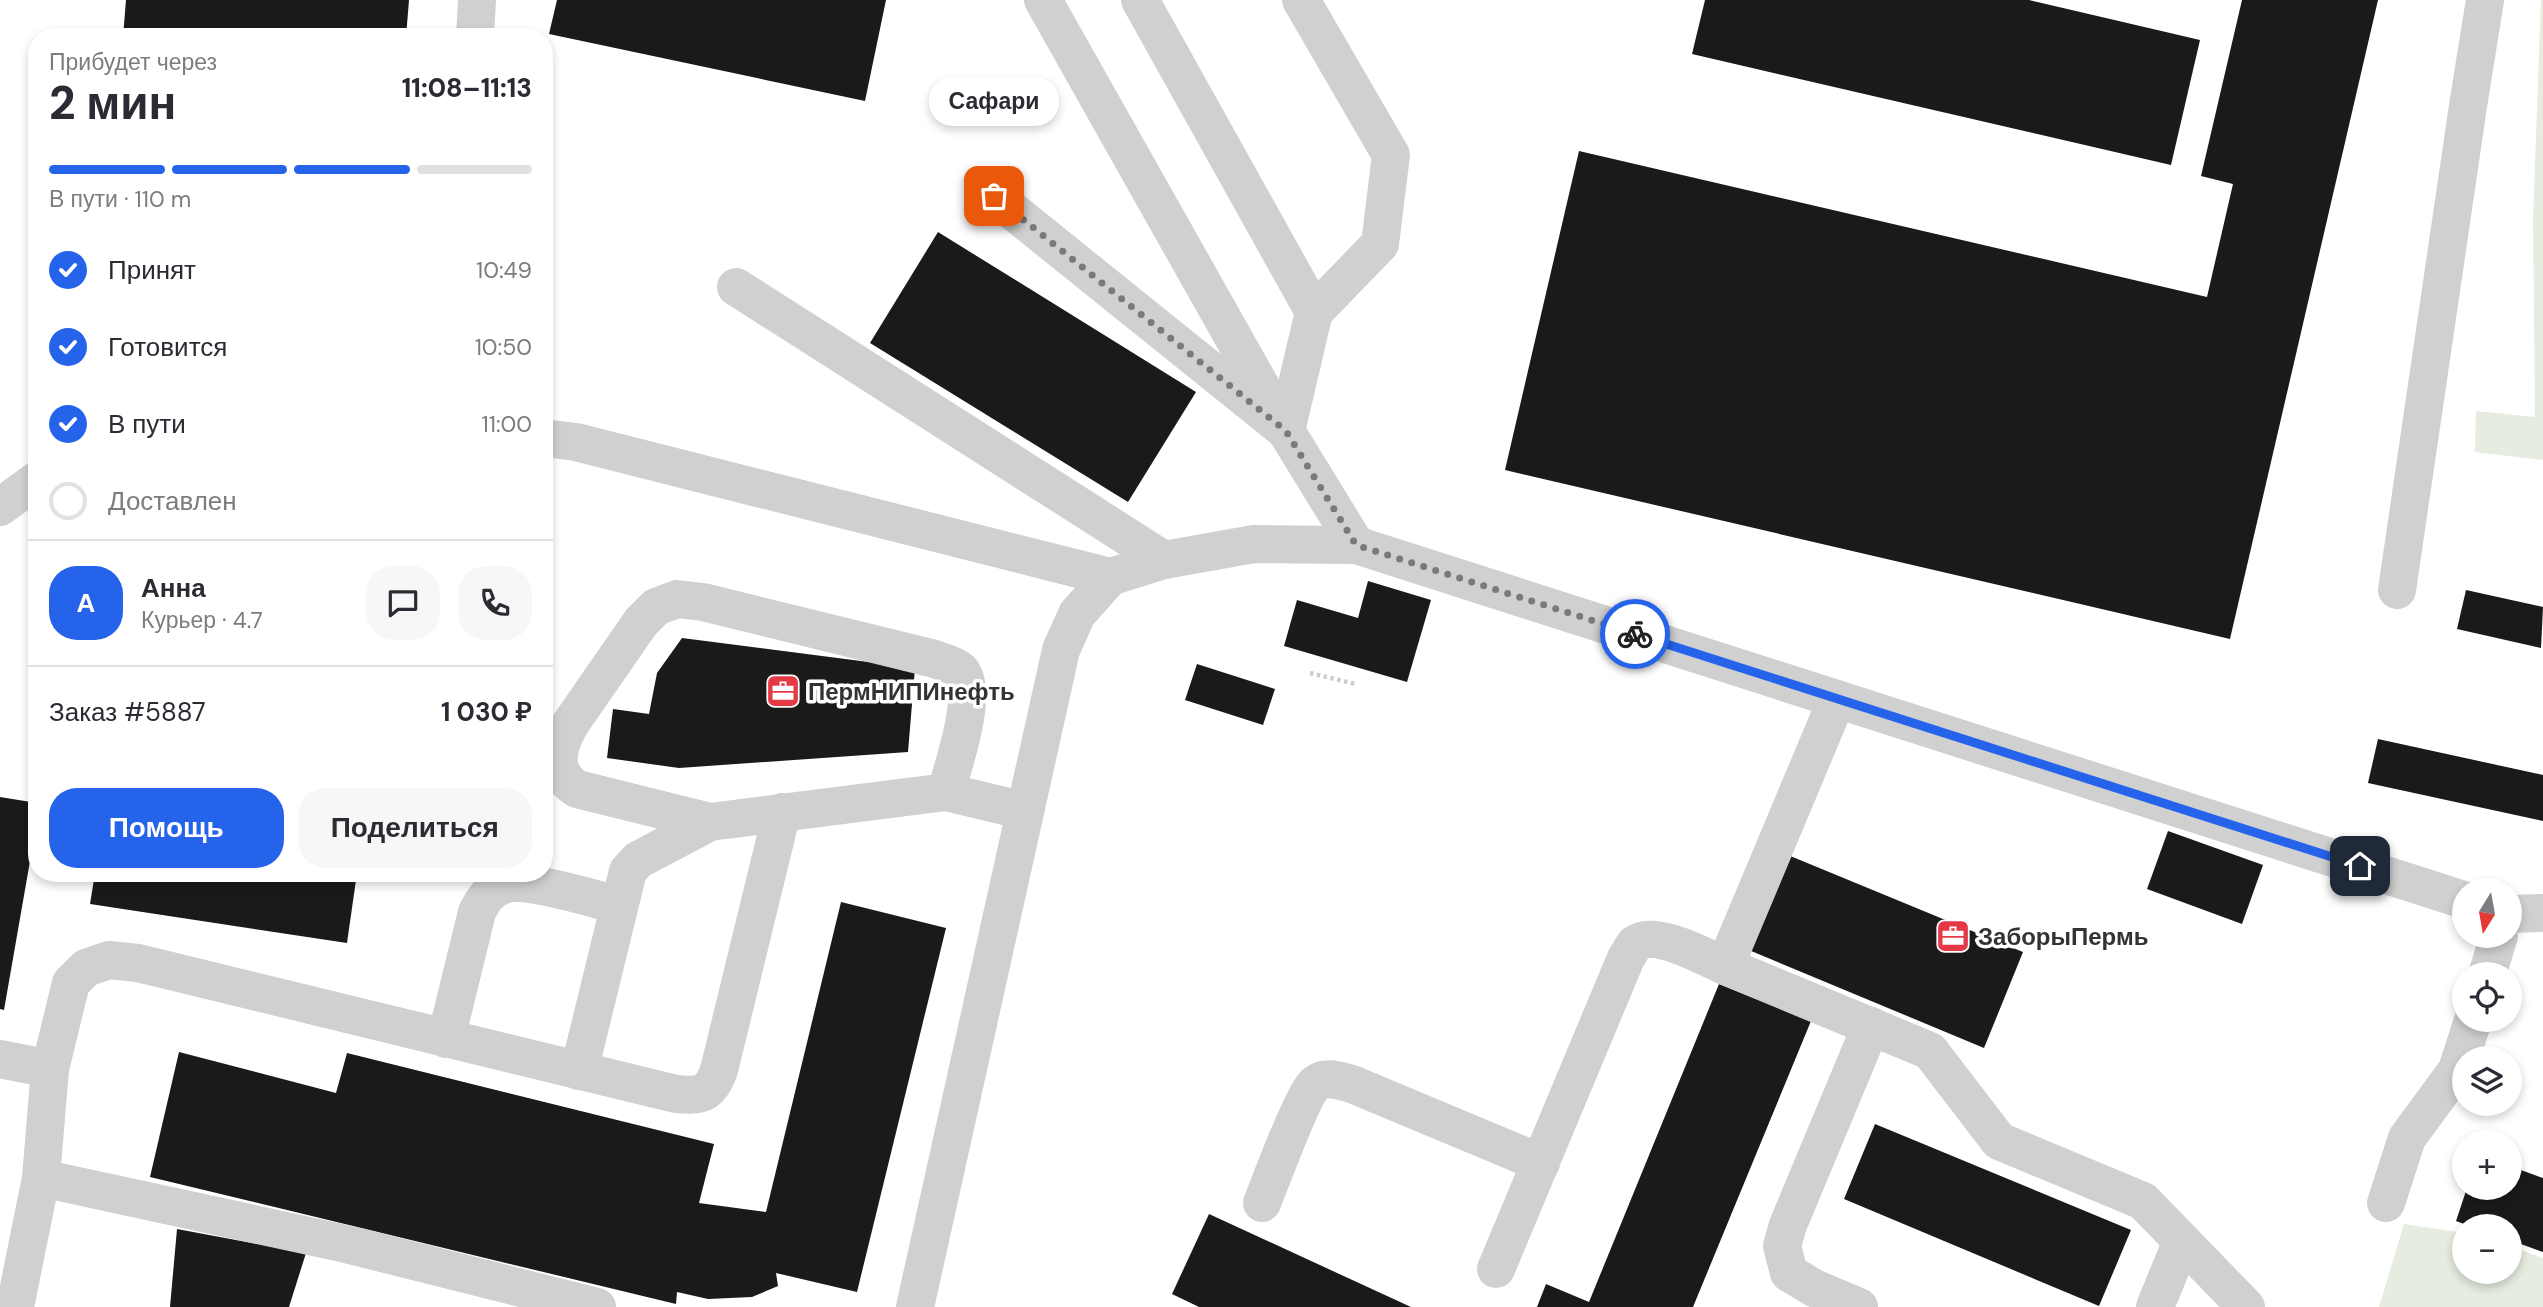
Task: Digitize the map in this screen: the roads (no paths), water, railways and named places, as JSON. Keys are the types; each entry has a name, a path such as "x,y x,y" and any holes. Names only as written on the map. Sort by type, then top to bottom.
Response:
{"lane":[{"path":"475,28 477,0"},
{"path":"1043,0 1286,431 1356,545"},
{"path":"1140,0 1314,312"},
{"path":"1286,431 1314,312 1380,244 1391,155 1301,0"},
{"path":"2398,590 2485,0"},
{"path":"994,196 1286,431"},
{"path":"736,287 1164,560"},
{"path":"553,439 576,442 1110,577"},
{"path":"0,507 28,487"},
{"path":"915,1307 1060,650 1077,614 1110,577 1164,560 1254,544 1356,545 2452,896"},
{"path":"710,822 577,789 564,781 558,765 563,737 571,723 641,622 656,607 677,599 704,602 935,659 960,670 968,687 967,708 947,792"},
{"path":"1725,965 1837,699"},
{"path":"579,1071 618,905 628,871 639,860 710,822 947,792 1025,811"},
{"path":"15,1307 41,1178 50,1069 71,983 86,968 108,960 138,963 579,1071 676,1094 697,1096 713,1086 719,1070 782,813"},
{"path":"446,1039 477,912 486,894 505,884 533,885 618,905"},
{"path":"2522,914 2543,913"},
{"path":"1496,1269 1626,958 1635,944 1650,939 1725,965 1930,1051 1999,1141 2143,1201 2246,1307"},
{"path":"1859,1307 1814,1288 1789,1273 1782,1247 1788,1225 1871,1027"},
{"path":"2386,1203 2407,1138 2457,1070 2469,1032"},
{"path":"0,1059 50,1069"},
{"path":"1262,1203 1305,1099 1315,1084 1329,1079 1352,1084 1541,1163"},
{"path":"41,1178 346,1244 597,1307"},
{"path":"2155,1307 2182,1241"}],"place":[{"name":"Сафари","path":"994,196"},
{"name":"ПермНИПИнефть","path":"783,691"},
{"name":"ЗаборыПермь","path":"1953,936"}]}
